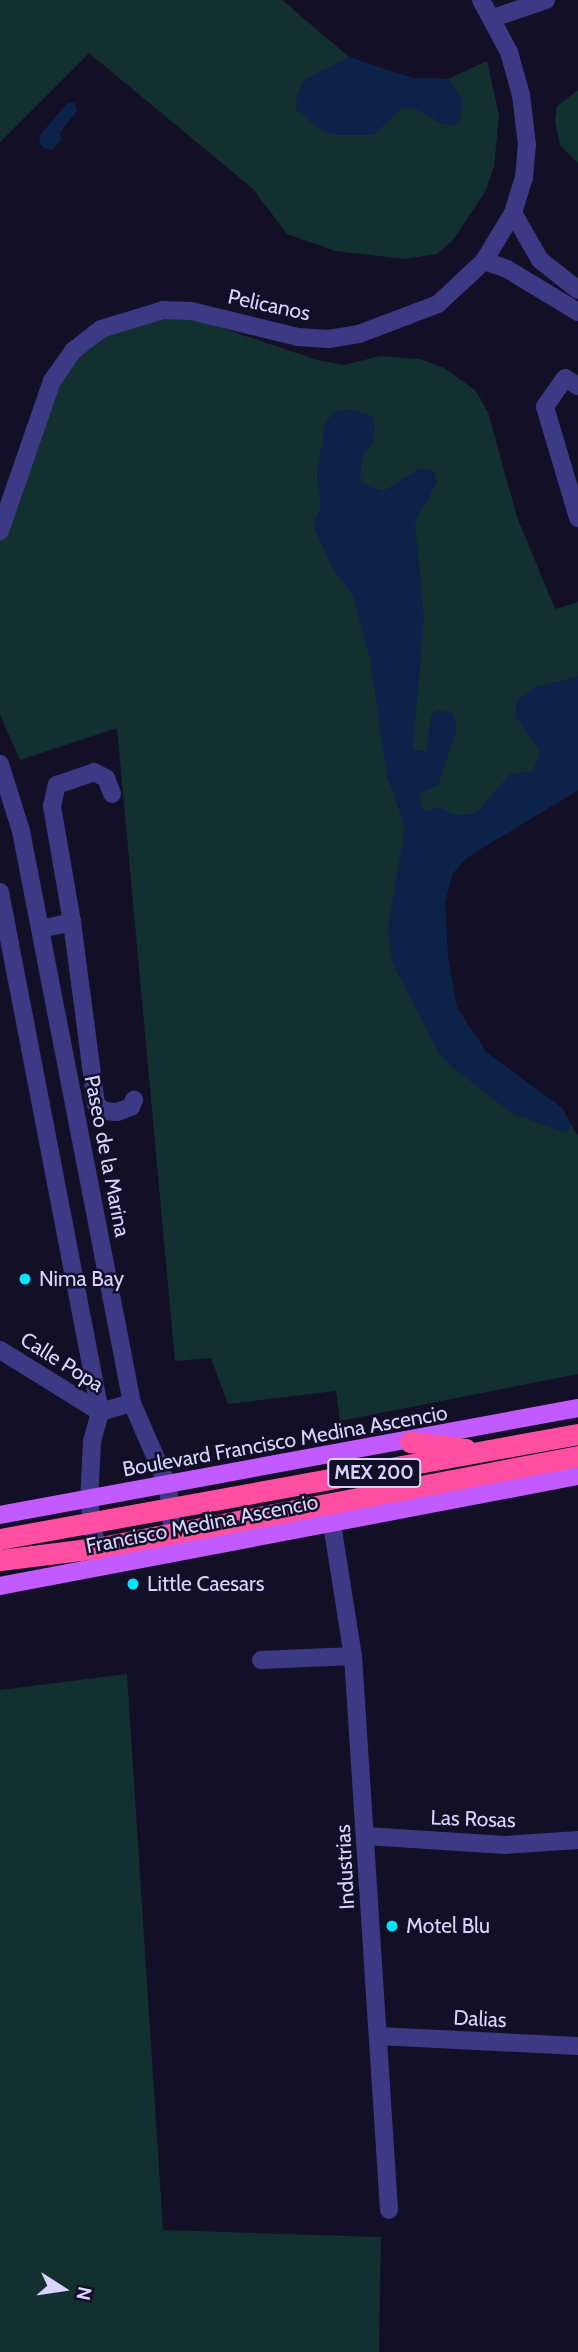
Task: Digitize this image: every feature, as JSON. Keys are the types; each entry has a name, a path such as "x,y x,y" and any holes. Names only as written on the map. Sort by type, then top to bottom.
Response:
{"highway":[{"name":"Francisco Medina Ascencio","path":"0,1539 170,1511 578,1434"},
{"path":"410,1442 486,1452"},
{"name":"Francisco Medina Ascencio","path":"0,1560 96,1548 173,1544 578,1456"}],"main road":[{"name":"Boulevard Francisco Medina Ascencio","path":"0,1515 410,1442 578,1408"},
{"name":"Francisco Medina Ascencio","path":"0,1586 99,1569 173,1544 332,1524 578,1476"}],"street":[{"name":"Pelicanos","path":"0,531 52,381 74,350 101,329 163,310 191,311 298,337 349,335 395,324 438,304 484,261 513,212 524,177 527,145 521,95 493,18 481,0"},
{"path":"493,18 545,0"},
{"path":"513,212 540,260 578,290"},
{"path":"527,280 540,260"},
{"path":"484,261 527,280 578,312"},
{"path":"578,386 565,378 545,407 578,518"},
{"name":"Paseo de la Marina","path":"0,764 11,788 36,909 132,1403 168,1486 173,1544"},
{"path":"112,794 106,778 94,772 57,785 51,806 72,922 96,1104 104,1111 117,1112 131,1107 134,1100"},
{"path":"0,892 100,1412 92,1442 89,1501 99,1569"},
{"path":"5,917 36,909"},
{"path":"11,949 72,922"},
{"name":"Calle Popa","path":"0,1350 100,1412"},
{"path":"100,1412 132,1403"},
{"name":"Industrias","path":"332,1524 353,1656 389,2210"},
{"path":"261,1660 353,1656"},
{"name":"Las Rosas","path":"366,1836 505,1845 578,1840"},
{"name":"Dalias","path":"379,2036 578,2046"}],"green space":[{"path":"0,0 282,0 349,57 383,70 413,78 448,79 487,61 499,115 494,167 485,192 453,240 437,254 404,259 335,251 287,234 253,189 89,53 0,142"},
{"path":"578,90 578,163 560,145 555,121 557,106"},
{"path":"159,313 198,320 317,360 344,365 380,356 420,359 444,368 475,390 488,412 517,517 555,609 578,602 578,790 466,858 452,874 445,902 448,960 457,1008 487,1053 562,1108 578,1136 578,1374 340,1421 336,1391 228,1404 211,1358 175,1361 117,728 20,760 0,715 0,537 52,392 80,353 119,324"},
{"path":"127,1674 163,2230 381,2237 379,2352 0,2352 0,1690"}],"water":[{"path":"349,57 412,78 448,79 463,100 460,120 452,126 440,123 412,107 401,109 373,135 335,135 320,130 296,109 297,94 305,79"},
{"path":"67,103 75,103 77,111 60,132 61,140 52,150 44,148 39,143 41,134"},
{"path":"346,409 371,415 375,428 373,443 362,457 360,480 372,488 385,490 421,468 434,472 437,482 415,522 424,617 413,749 426,752 431,716 437,710 453,713 457,728 438,785 419,794 424,811 440,807 454,815 475,814 510,774 533,771 540,751 515,716 517,701 533,688 578,676 578,790 466,858 452,874 445,902 448,960 457,1008 487,1053 562,1108 571,1125 566,1133 513,1114 453,1068 438,1052 392,962 388,928 405,827 387,776 370,660 353,596 332,567 313,526 321,506 317,472 325,424 333,413"}],"place":[{"name":"Nima Bay","path":"25,1279"},
{"name":"Little Caesars","path":"133,1584"},
{"name":"Motel Blu","path":"392,1926"}]}
